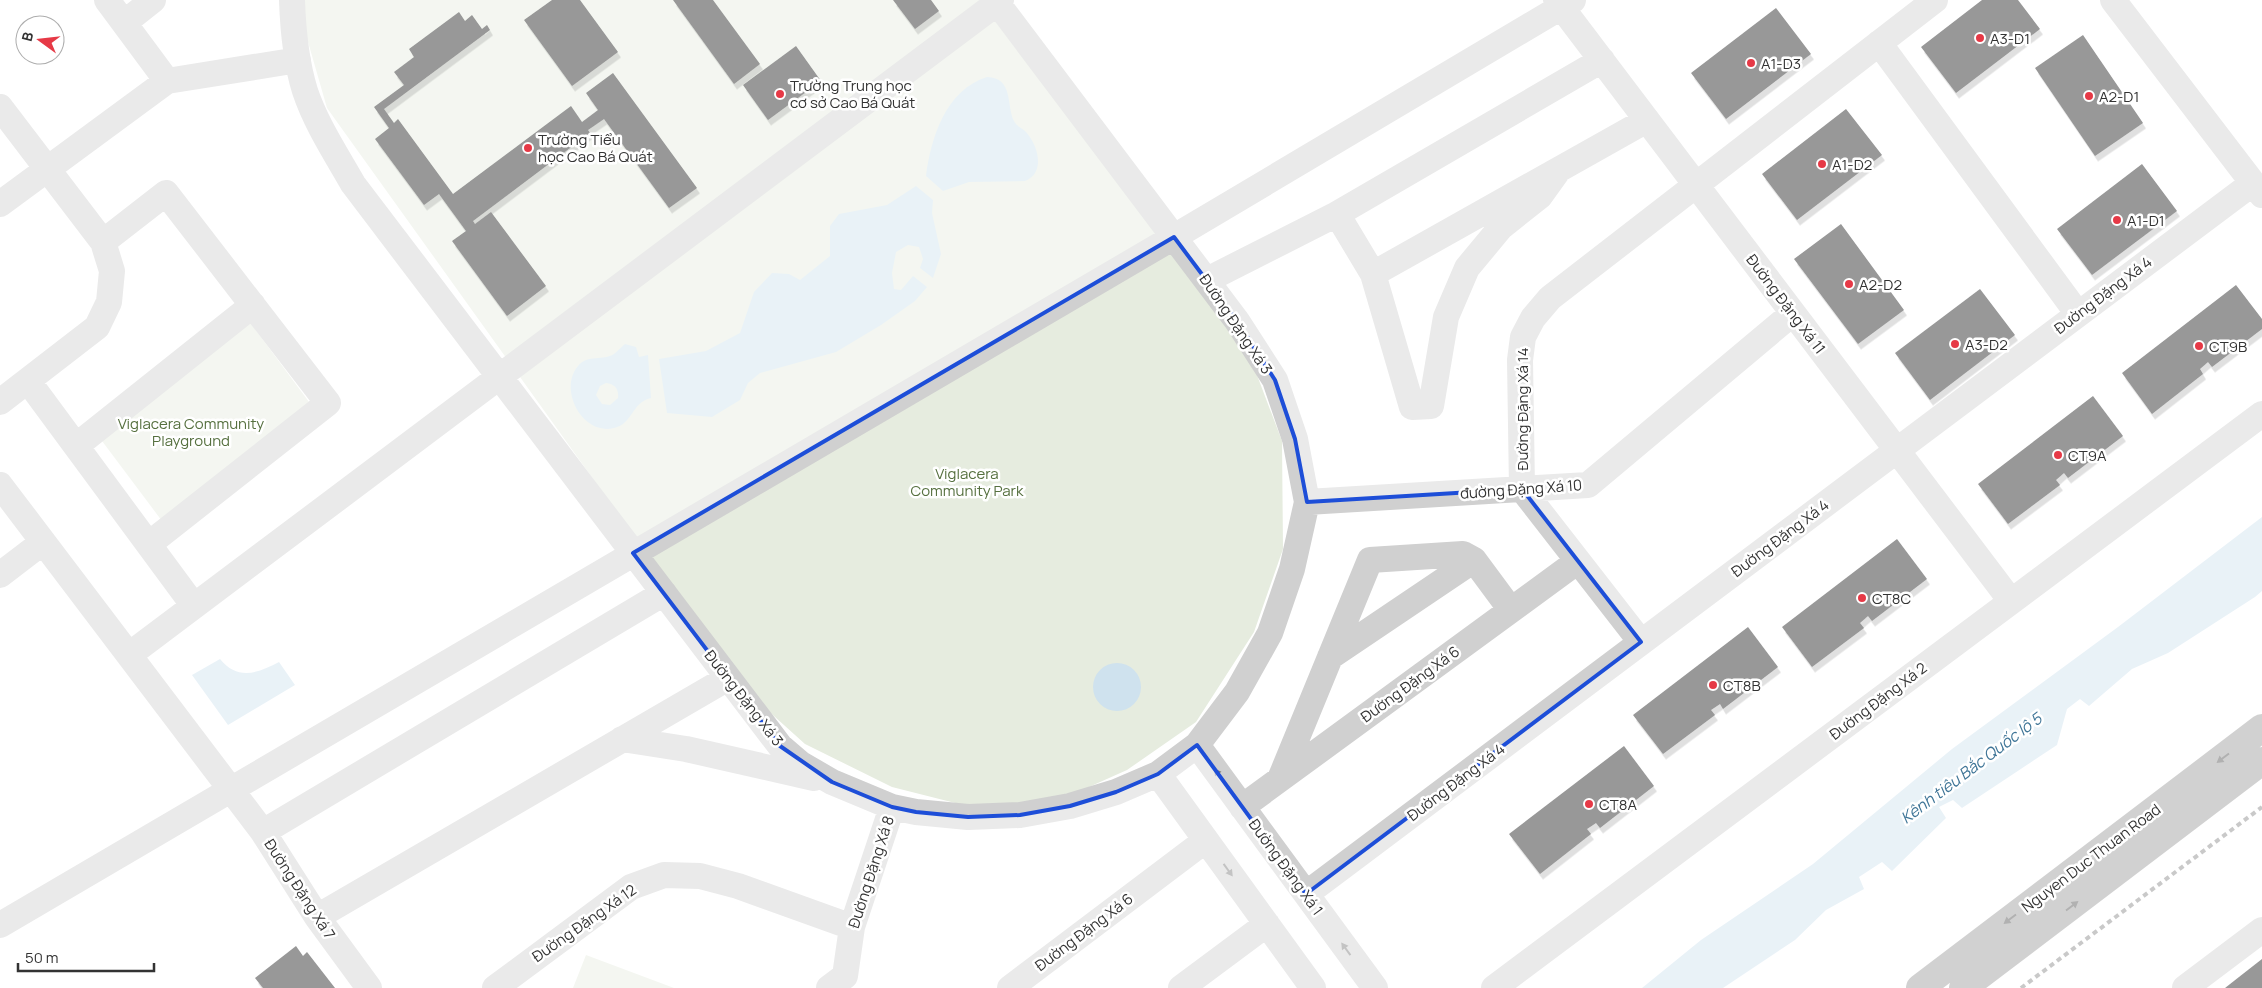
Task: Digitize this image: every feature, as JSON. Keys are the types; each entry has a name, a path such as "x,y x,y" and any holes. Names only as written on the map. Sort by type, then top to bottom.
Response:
{"highway":[{"name":"Nguyen Duc Thuan Road","path":"1920,988 2262,728"},
{"name":"Nguyen Duc Thuan Road","path":"1963,988 2262,761"}],"street":[{"path":"107,0 138,12 175,80"},
{"name":"Đường Đặng Xá 3","path":"292,0 298,60 305,92 325,136 352,184 780,746 801,764 832,782 892,807 968,817 1020,815 1070,806 1116,792 1158,774 1197,745 1237,692 1270,633 1292,569 1306,502 1295,439 1275,380 1237,321 998,1"},
{"name":"Đường Đặng Xá 14","path":"1642,642 1522,489 1520,360 1523,337 1533,318 1550,298 1934,0"},
{"path":"2113,0 2257,189"},
{"path":"129,655 998,1"},
{"path":"0,925 1174,237 1564,2"},
{"name":"Đường Đặng Xá 11","path":"1564,2 1602,60 2011,601"},
{"path":"1879,43 2078,314"},
{"path":"0,204 175,80 298,60"},
{"path":"1207,280 1337,214 1602,60"},
{"path":"0,107 103,242 112,271 109,302 97,328 0,402"},
{"path":"1372,274 1647,120"},
{"path":"1337,214 1372,274 1412,407 1431,406 1446,317 1467,268 1501,227 1540,196 1558,171"},
{"name":"Đường Đặng Xá 4","path":"1306,894 2078,314 2257,189"},
{"path":"103,242 166,193 328,404 148,544"},
{"path":"76,446 253,305"},
{"name":"đường Đặng Xá 10","path":"1306,502 1588,485 1793,313"},
{"path":"28,381 194,606"},
{"name":"Đường Đặng Xá 2","path":"1494,988 2262,414"},
{"name":"Đường Đặng Xá 7","path":"0,485 263,832 317,917 368,988"},
{"path":"0,575 43,542"},
{"path":"1280,779 1370,560 1463,554 1474,560 1511,610"},
{"path":"1330,657 1474,560"},
{"name":"Đường Đặng Xá 6","path":"1242,807 1578,561"},
{"path":"263,832 664,593"},
{"path":"317,917 728,678"},
{"path":"622,739 686,748 832,782"},
{"name":"Đường Đặng Xá 1","path":"1197,745 1375,988"},
{"path":"1158,774 1314,988"},
{"name":"Đường Đặng Xá 8","path":"843,984 852,927 892,807"},
{"name":"Đường Đặng Xá 6","path":"1010,988 1206,840"},
{"name":"Đường Đặng Xá 12","path":"495,988 631,887 664,875 700,876 738,886 852,927"},
{"path":"1181,988 1267,924"},
{"path":"2185,988 2262,930"}],"highlighted area":[{"path":"1174,237 1237,321 1275,380 1295,439 1307,502 1522,489 1641,642 1306,894 1197,745 1158,774 1116,792 1070,806 1020,815 968,817 916,812 892,807 832,782 780,746 633,553"}],"green space":[{"name":"Viglacera Community Park","path":"301,0 979,0 1249,354 1282,441 1283,549 1254,632 1196,722 1127,770 1062,799 975,808 892,787 805,744 743,688 327,108 300,14"},
{"name":"Viglacera Community Playground","path":"249,321 312,406 162,521 99,437"},
{"path":"586,955 674,988 573,988"}],"water":[{"path":"987,77 996,79 1005,87 1014,121 1026,132 1034,144 1038,158 1036,172 1025,181 969,182 943,191 926,176 928,161 937,131 951,104 961,92 973,83"},
{"path":"916,186 933,200 932,213 941,254 933,278 920,268 923,259 919,247 908,245 896,252 892,273 894,289 901,290 913,276 927,287 915,301 881,325 836,352 760,373 748,383 740,400 712,417 667,413 659,359 706,351 740,333 754,292 772,273 789,274 800,280 830,256 830,226 839,214 887,205"},
{"path":"625,344 636,347 639,357 648,355 651,398 639,404 620,426 602,429 592,425 576,409 572,398 572,376 582,362 610,356","holes":["606,383 617,390 618,398 610,405 602,404 596,395 600,386"]},
{"name":"Kênh tiêu Bắc Quốc lộ 5","path":"2262,517 2262,591 2255,597 2168,653 2132,669 2089,706 2080,699 2067,709 2057,745 1962,808 1953,800 1939,807 1946,818 1892,871 1882,862 1859,877 1864,889 1826,910 1795,940 1723,988 1642,988 1701,940 1813,864 1952,749 2118,627"},
{"path":"220,659 227,666 241,673 256,672 279,662 295,685 228,725 192,675"},
{"path":"1117,663 1126,665 1134,670 1139,678 1141,687 1139,696 1134,704 1126,709 1117,711 1108,709 1100,704 1095,696 1093,687 1095,678 1100,670 1108,665"}],"building":[{"path":"552,0 580,0 618,52 572,86 524,20"},
{"path":"673,0 713,0 760,64 734,84"},
{"path":"893,0 931,0 939,11 915,29"},
{"name":"A3-D1","path":"1982,0 2018,0 2040,29 1956,93 1921,47"},
{"name":"A1-D3","path":"1776,8 1811,54 1726,119 1691,73"},
{"path":"459,12 465,21 472,15 482,29 487,25 490,30 384,109 394,123 398,119 453,194 571,106 582,122 598,110 586,93 613,73 697,188 669,208 604,119 588,130 590,133 473,221 475,224 491,212 546,286 507,316 452,241 466,231 439,194 424,205 375,139 389,128 374,107 404,85 394,72 414,57 409,49"},
{"name":"A2-D1","path":"2083,35 2143,123 2095,156 2035,68"},
{"path":"796,46 821,81 768,120 743,85"},
{"name":"A1-D2","path":"1846,109 1882,155 1797,220 1762,174"},
{"name":"A1-D1","path":"2142,164 2177,211 2092,275 2057,229"},
{"name":"A2-D2","path":"1841,224 1904,310 1858,344 1794,259"},
{"name":"CT9B","path":"2236,285 2262,319 2262,329 2212,367 2208,362 2200,369 2203,374 2152,414 2122,373"},
{"name":"A3-D2","path":"1980,289 2015,335 1930,400 1895,353"},
{"name":"CT9A","path":"2093,396 2123,436 2068,478 2064,473 2056,480 2060,485 2008,524 1978,484"},
{"name":"CT8C","path":"1897,539 1927,579 1872,621 1868,616 1860,623 1864,628 1812,667 1782,627"},
{"name":"CT8B","path":"1748,627 1778,667 1723,709 1720,704 1711,710 1715,715 1663,754 1633,715"},
{"name":"CT8A","path":"1624,746 1654,786 1600,828 1596,823 1587,829 1591,834 1540,874 1509,834"},
{"path":"296,946 303,956 307,952 335,988 263,988 255,978"},
{"path":"2262,959 2262,988 2225,988 2239,977"}],"railway":[{"path":"2021,988 2262,807"}],"place":[{"name":"A3-D1","path":"1980,38"},
{"name":"A1-D3","path":"1751,63"},
{"name":"Trường Trung học cơ sở Cao Bá Quát","path":"780,94"},
{"name":"A2-D1","path":"2089,96"},
{"name":"Trường Tiểu học Cao Bá Quát","path":"528,148"},
{"name":"A1-D2","path":"1822,164"},
{"name":"A1-D1","path":"2117,220"},
{"name":"A2-D2","path":"1849,284"},
{"name":"A3-D2","path":"1955,344"},
{"name":"CT9B","path":"2199,346"},
{"name":"CT9A","path":"2058,455"},
{"name":"CT8C","path":"1862,598"},
{"name":"CT8B","path":"1713,685"},
{"name":"CT8A","path":"1589,804"}]}
